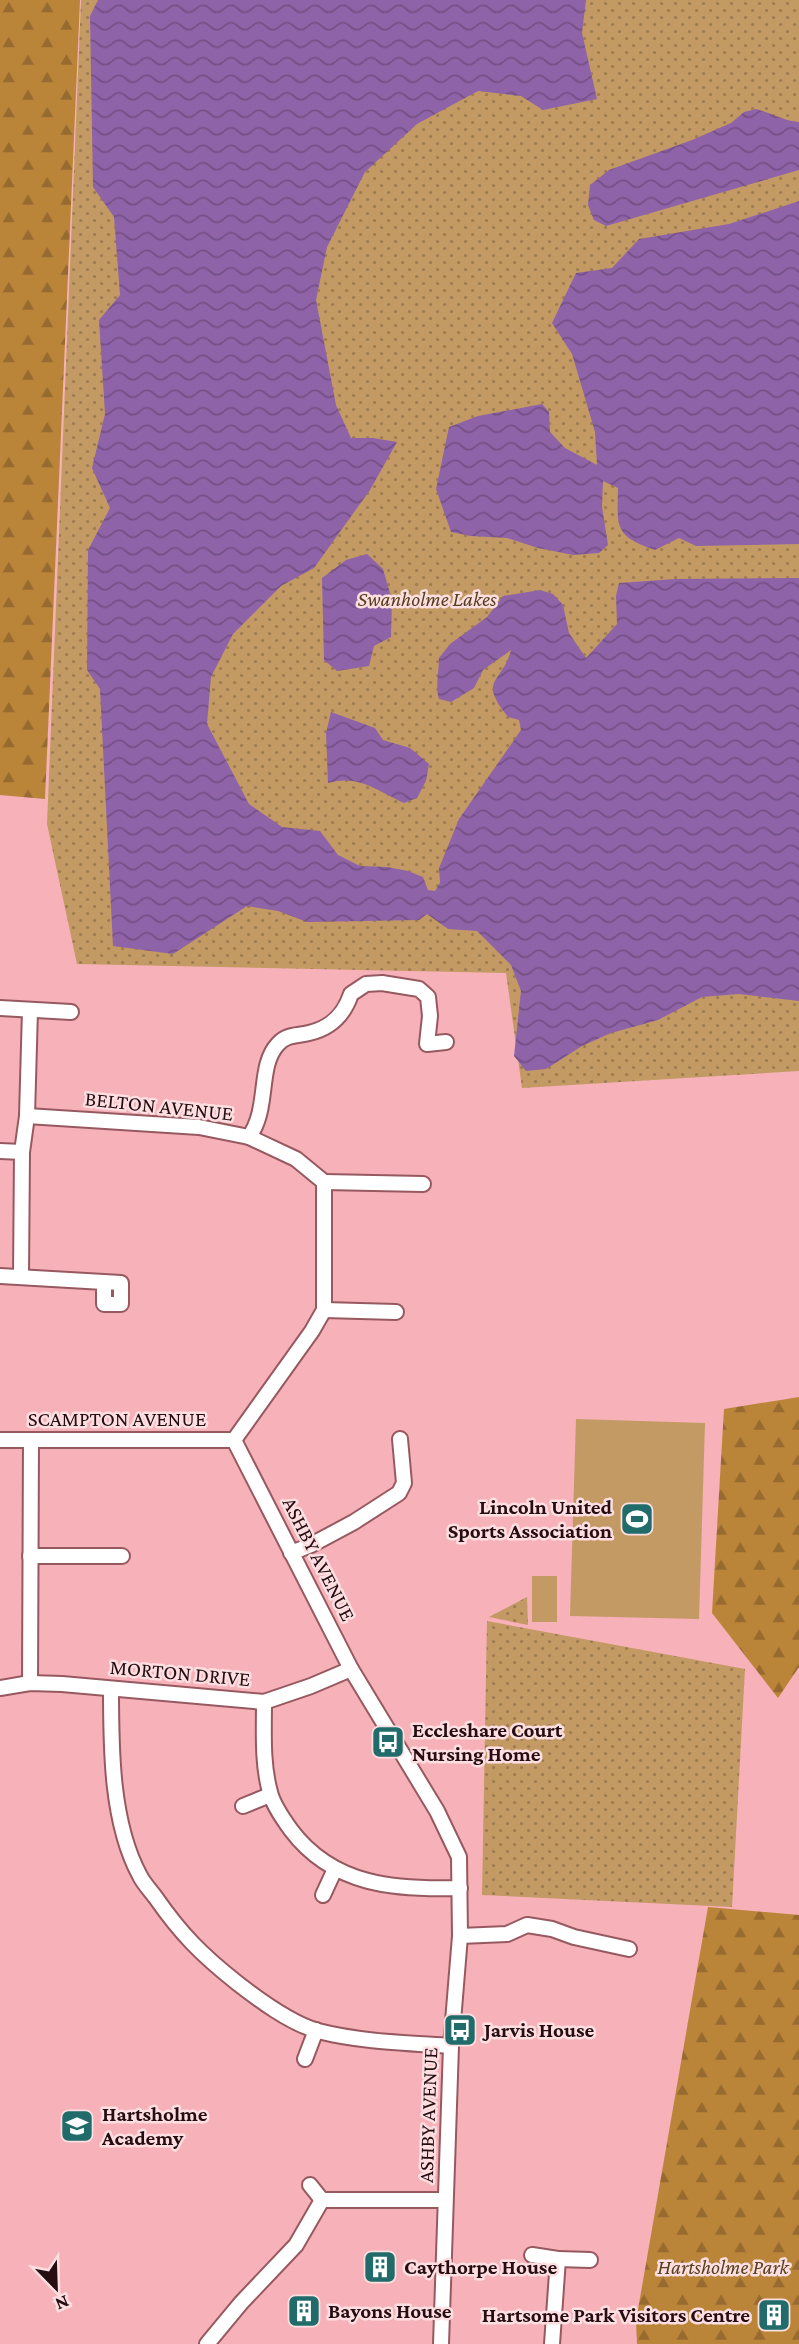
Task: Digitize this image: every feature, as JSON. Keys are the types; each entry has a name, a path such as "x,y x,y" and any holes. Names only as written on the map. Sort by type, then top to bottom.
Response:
{"street":[{"path":"249,1137 258,1125 265,1089 265,1072 276,1045 296,1034 308,1034 330,1024 346,1009 351,994 366,984 382,983 419,989 428,997 430,1016 427,1044 446,1042"},
{"path":"0,1008 71,1012"},
{"path":"20,1276 22,1152 27,1116 30,1010"},
{"name":"BELTON AVENUE","path":"27,1116 199,1127 249,1137 296,1159 324,1182"},
{"path":"0,1151 22,1152"},
{"path":"234,1440 313,1331 324,1310 324,1182 423,1184"},
{"path":"0,1276 104,1282"},
{"path":"324,1310 396,1312"},
{"path":"291,1553 354,1522 399,1493 404,1483 400,1439"},
{"name":"SCAMPTON AVENUE","path":"0,1440 234,1440"},
{"path":"30,1440 30,1683"},
{"name":"ASHBY AVENUE","path":"234,1440 351,1669 437,1811 459,1857 460,1936 451,2046 441,2344"},
{"path":"30,1556 122,1556"},
{"name":"MORTON DRIVE","path":"0,1688 30,1683 264,1702 351,1669"},
{"path":"111,1689 111,1743 124,1830 140,1876 190,1943 214,1966 269,2008 316,2030 392,2042 451,2046"},
{"path":"264,1702 263,1745 270,1795 296,1837 313,1854 354,1878 401,1888 460,1888"},
{"path":"243,1805 270,1795"},
{"path":"323,1895 335,1869"},
{"path":"460,1936 507,1934 527,1925 629,1950"},
{"path":"304,2059 316,2030"},
{"path":"310,2185 322,2200"},
{"path":"322,2200 445,2200"},
{"path":"207,2344 241,2303 296,2245 322,2200"},
{"path":"532,2255 590,2260"},
{"path":"552,2344 558,2259"}],"green space":[{"path":"0,0 80,0 45,799 0,795"},
{"name":"Swanholme Lakes","path":"81,0 799,0 799,1071 522,1088 506,973 77,964 47,824"},
{"path":"799,1397 799,1667 778,1698 712,1613 724,1409"},
{"name":"Lincoln United Sports Association","path":"576,1419 705,1423 699,1619 570,1616"},
{"path":"532,1576 557,1576 557,1622 532,1622"},
{"path":"527,1597 528,1625 489,1617"},
{"path":"487,1621 745,1669 732,1907 482,1895"},
{"name":"Hartsholme Park","path":"708,1907 799,1915 799,2344 637,2344 636,2321"}],"water":[{"path":"98,0 586,0 582,33 597,99 543,110 521,96 478,91 417,124 365,172 327,247 316,300 336,405 351,438 397,442 370,490 314,568 281,586 233,634 211,677 207,724 249,804 282,827 320,831 338,855 360,866 408,871 423,877 428,890 435,891 440,883 439,868 459,819 521,730 519,720 508,717 499,705 493,688 511,650 483,670 474,688 451,702 439,699 439,658 450,644 487,617 503,596 540,590 553,594 563,605 569,633 586,658 617,624 616,596 619,583 675,579 799,578 799,1001 739,994 702,997 658,1020 611,1033 582,1046 546,1069 526,1071 514,1056 521,991 511,965 477,931 448,929 427,914 419,920 307,922 278,911 247,906 173,954 113,946 100,689 87,670 88,550 110,508 92,468 105,414 99,320 120,295 114,217 93,187 90,16"},
{"path":"756,109 799,122 799,170 606,226 594,220 588,205 590,185 609,170 692,140 731,123 744,112"},
{"path":"799,201 799,544 696,546 679,538 655,550 625,535 619,522 618,488 603,481 602,507 608,545 599,553 573,555 507,538 451,532 436,489 449,427 478,416 542,404 549,412 550,432 565,448 597,465 595,432 572,354 552,323 576,273 612,268 639,239 729,224"},
{"path":"367,554 383,569 392,600 391,637 374,646 369,666 337,671 324,660 322,578 346,560"},
{"path":"331,712 375,728 383,740 410,748 429,764 426,781 417,798 404,803 359,782 328,783 326,733"}],"place":[{"name":"Lincoln United Sports Association","path":"637,1519"},
{"name":"Eccleshare Court Nursing Home","path":"388,1742"},
{"name":"Jarvis House","path":"460,2030"},
{"name":"Hartsholme Academy","path":"77,2126"},
{"name":"Caythorpe House","path":"380,2267"},
{"name":"Bayons House","path":"304,2311"},
{"name":"Hartsome Park Visitors Centre","path":"774,2315"}]}
